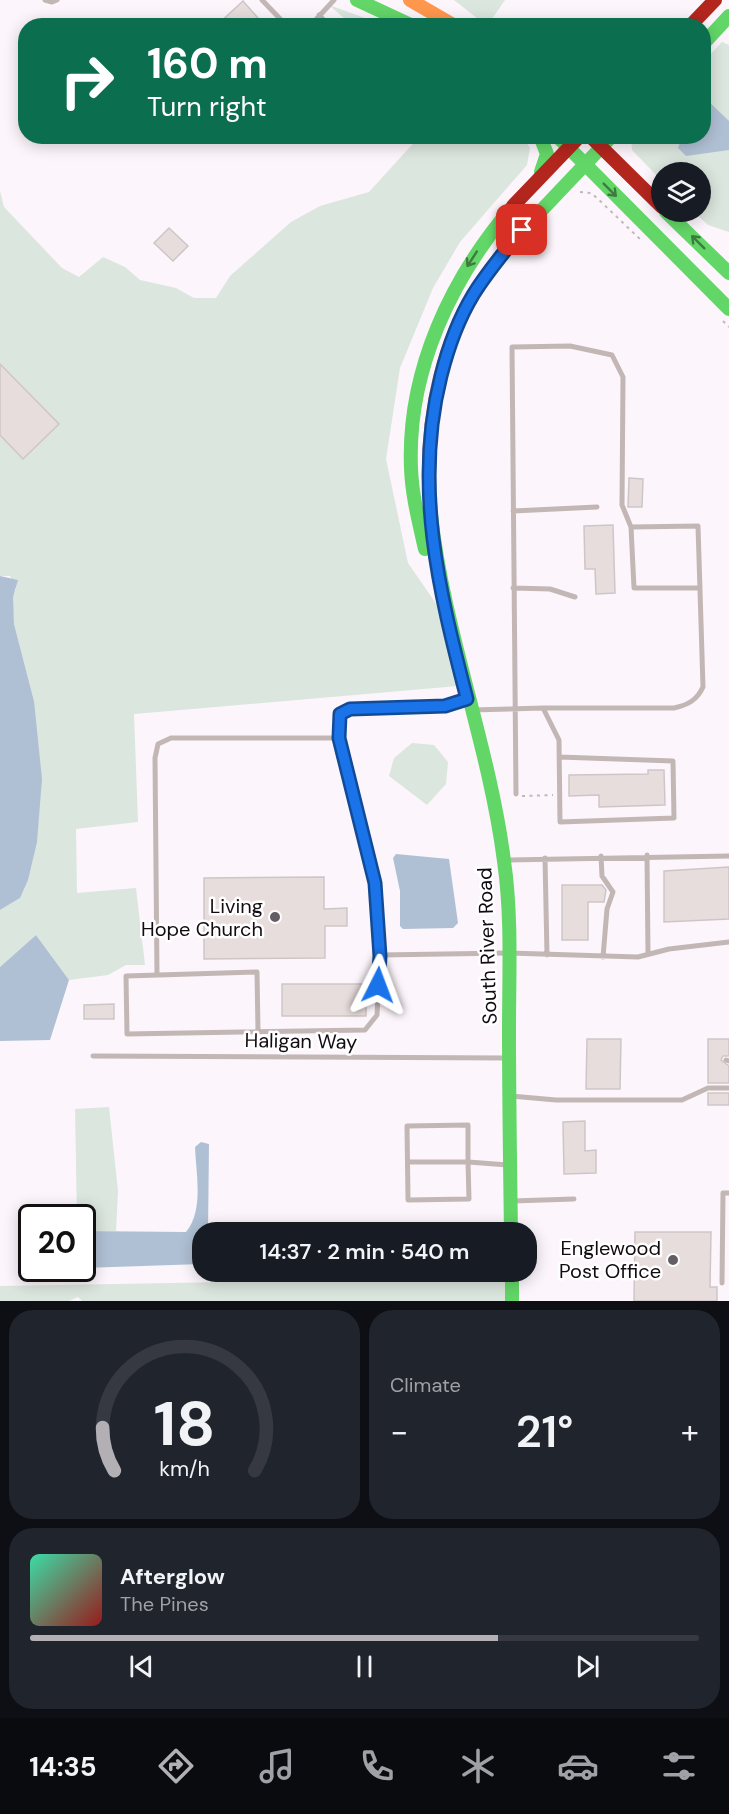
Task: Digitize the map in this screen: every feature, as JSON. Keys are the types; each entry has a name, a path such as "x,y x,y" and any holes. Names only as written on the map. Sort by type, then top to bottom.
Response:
{"main road":[{"path":"357,0 398,18"},
{"path":"410,0 440,18"},
{"path":"698,18 713,2 728,19 711,36"},
{"path":"393,15 397,18"},
{"path":"534,185 547,159 544,144"},
{"path":"565,144 725,314"},
{"name":"South River Road","path":"511,1222 509,953 504,860 497,819 469,705 416,509 411,456 418,389 433,339 461,277 492,231 573,144"},
{"path":"597,144 651,196"},
{"name":"South River Road","path":"440,594 431,530 428,459 434,403 447,351 472,296 495,264 522,230 605,144"},
{"path":"676,222 729,273"},
{"path":"512,1282 512,1301"}],"lane":[{"path":"45,0 52,2 57,0"},
{"path":"262,0 279,18"},
{"path":"317,18 334,0"},
{"path":"319,15 322,18"},
{"path":"519,795 513,588 512,347 570,346 612,355 620,366 623,377 622,505 631,526 634,588 700,588"},
{"path":"513,511 597,507"},
{"path":"258,1031 257,972 126,976 127,1034 365,1030 377,1015 380,956 375,883 339,738 338,721 344,710 469,705 515,709 674,708 689,704 699,695 703,687 698,526 631,526"},
{"path":"513,588 550,589 575,597"},
{"path":"543,708 559,740 559,757 560,795 560,822 674,818 673,761 559,757"},
{"path":"156,975 154,758 158,744 171,738 339,738"},
{"path":"504,860 647,855 729,856"},
{"path":"647,855 648,954"},
{"path":"601,856 602,876 613,892 607,909 603,957"},
{"path":"545,858 547,955"},
{"path":"380,956 509,953 638,957 669,949 729,942"},
{"name":"Haligan Way","path":"93,1056 509,1058"},
{"path":"509,1096 556,1100 682,1100 708,1088 729,1088"},
{"path":"468,1125 468,1162 469,1199 408,1200 407,1126 468,1125"},
{"path":"408,1162 510,1165"},
{"path":"722,1283 723,1193 729,1193"},
{"path":"510,1201 574,1199"}],"path":[{"path":"580,192 597,198 646,245"},
{"path":"725,314 729,327"},
{"path":"519,795 560,795"}],"shaded area":[{"path":"454,0 505,0 493,18 477,18"},
{"path":"329,5 365,18 344,18"},
{"path":"722,42 729,45 729,232 705,222 711,222 711,162 651,162 651,170 632,150 632,144 711,144 711,54"},
{"path":"413,144 527,144 530,148 527,165 460,242 433,288 400,368 386,459 408,563 437,605 458,686 134,714 138,822 76,829 77,893 136,888 145,965 126,965 108,975 69,980 36,935 0,967 0,910 20,898 34,701 14,624 12,597 16,589 10,576 0,576 0,191 4,207 62,268 79,277 103,257 125,267 140,280 176,288 194,298 216,298 230,276 291,222 320,206 369,192"},
{"path":"412,743 434,745 448,762 446,784 427,805 389,776 394,758"},
{"path":"109,1107 118,1191 116,1231 96,1231 96,1204 77,1204 75,1109"},
{"path":"227,1282 506,1282 506,1301 82,1301 78,1297 69,1301 0,1301 0,1286"}],"water":[{"path":"711,104 729,121 729,150 686,156 678,148 679,144 711,144"},
{"path":"0,576 18,580 13,597 14,624 34,701 42,779 37,842 28,880 20,898 0,910"},
{"path":"396,854 449,859 458,923 453,928 403,929 400,926 400,891 393,858"},
{"path":"36,935 69,980 50,1040 0,1041 0,967"},
{"path":"201,1142 209,1144 208,1222 192,1222 197,1203 195,1147"},
{"path":"192,1223 192,1264 96,1268 96,1231 186,1232"}],"building":[{"path":"243,1 258,18 225,18"},
{"path":"169,228 188,246 173,261 154,243"},
{"path":"0,364 59,424 23,459 0,435"},
{"path":"629,478 643,479 642,507 628,507"},
{"path":"613,525 615,593 596,594 595,569 585,569 584,526"},
{"path":"648,770 664,770 665,805 599,807 599,795 569,796 569,775 648,774"},
{"path":"729,867 729,919 664,922 664,871"},
{"name":"Living Hope Church","path":"324,877 324,909 347,908 347,926 325,926 325,958 204,959 204,878"},
{"path":"562,885 602,885 606,890 604,902 588,902 588,940 562,940"},
{"path":"282,984 366,984 366,1016 282,1016"},
{"path":"114,1004 114,1019 84,1019 84,1005"},
{"path":"587,1039 621,1039 620,1089 586,1089"},
{"path":"708,1039 729,1039 729,1056 723,1056 721,1060 729,1066 729,1083 708,1083"},
{"path":"708,1093 729,1093 729,1105 708,1105"},
{"path":"585,1121 585,1151 596,1150 596,1173 564,1174 563,1122"},
{"name":"Englewood Post Office","path":"635,1232 711,1232 710,1287 717,1287 717,1301 634,1301"}],"traffic: fast":[{"path":"357,0 396,18"},
{"path":"711,35 729,16"},
{"path":"541,172 547,154 543,144"},
{"path":"565,144 729,309"},
{"path":"518,235 604,144"},
{"path":"425,549 414,499 411,468 412,432 425,361 452,295 470,264 513,206"},
{"path":"676,222 729,273"},
{"path":"431,515 446,602 497,817 507,882 510,945 511,1222"},
{"path":"512,1282 512,1301"}],"traffic: slow":[{"path":"410,0 441,18"},
{"path":"431,515 429,489 431,435 434,407 446,355 472,296 518,235"}],"traffic: jam":[{"path":"698,18 715,0"},
{"path":"513,206 572,144"},
{"path":"598,144 651,196"}],"place":[{"name":"Living Hope Church","path":"275,917"},
{"name":"Englewood Post Office","path":"673,1260"}],"route":[{"path":"378,985 380,956 375,883 339,738 338,721 344,710 445,706 467,699 440,594 434,559 428,494 428,459 434,403 447,351 472,296 522,230"}]}
